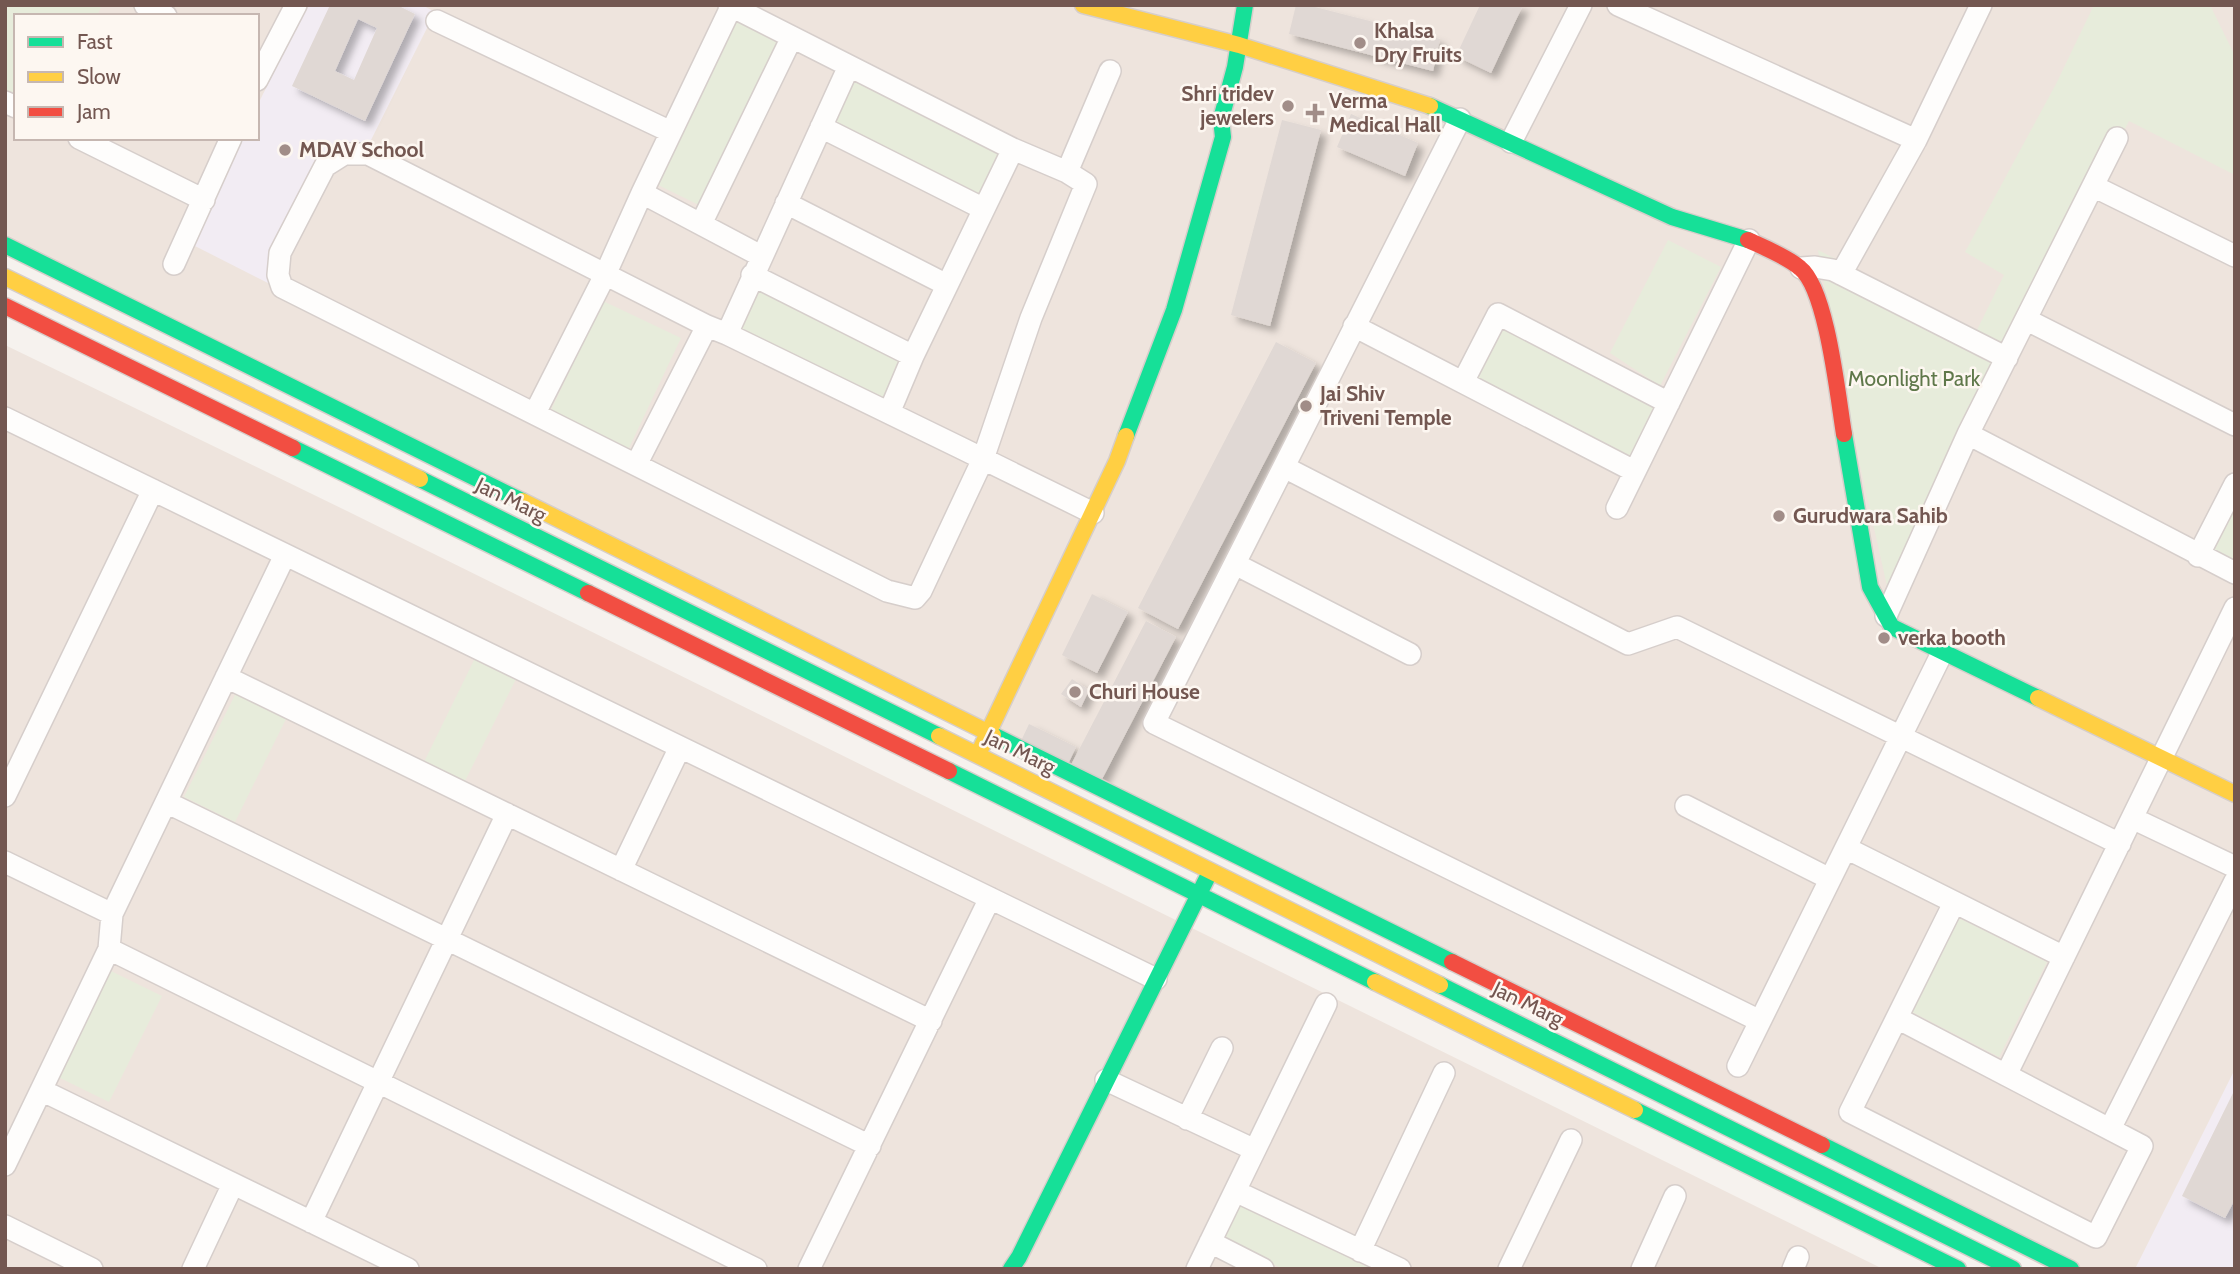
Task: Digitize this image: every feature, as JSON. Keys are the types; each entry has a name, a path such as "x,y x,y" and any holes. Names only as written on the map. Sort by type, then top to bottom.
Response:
{"street":[{"path":"145,5 162,14"},
{"path":"260,69 296,5"},
{"path":"1083,5 1250,45 1434,107 1672,217 1749,240 1801,268 1814,285 1827,337 1870,587 1892,627 2235,794"},
{"path":"966,779 1117,461 1174,310 1223,137 1234,126 1250,45 1245,5"},
{"path":"1511,142 1581,5"},
{"path":"1618,5 1916,139"},
{"path":"1841,274 1916,139 1982,5"},
{"path":"535,413 606,275 731,6 1013,149 1067,172 1086,184 1031,318 983,459 915,598 887,591 637,463 535,413 282,287 278,275 280,253 325,166 344,154 368,154 606,275 707,326 727,334 889,413 983,459 1093,513"},
{"path":"438,21 671,132"},
{"path":"701,225 792,37"},
{"path":"727,334 849,66"},
{"path":"1067,172 1110,71"},
{"path":"1460,119 1154,723 1760,1021"},
{"path":"821,127 984,209"},
{"path":"1885,616 1968,435 2117,138"},
{"path":"83,140 204,200"},
{"path":"174,264 230,140"},
{"path":"889,413 913,356 1013,149"},
{"path":"2093,186 2235,256"},
{"path":"642,193 701,225 757,266 913,356"},
{"path":"786,204 947,285"},
{"path":"1617,508 1749,240"},
{"path":"5,245 2071,1269"},
{"path":"1801,268 1825,268 1841,274 2007,358"},
{"name":"Jan Marg","path":"5,277 531,533 2013,1269"},
{"path":"5,306 1958,1269"},
{"path":"1463,382 1498,314 1669,403"},
{"path":"2028,320 2235,425"},
{"path":"637,463 707,326"},
{"path":"1354,326 1634,471"},
{"path":"8,426 153,490 1156,979"},
{"path":"1968,435 2235,573"},
{"path":"1284,467 1628,644 1677,627 2120,844"},
{"path":"2199,556 2235,484"},
{"path":"5,796 153,490"},
{"path":"5,1165 109,949 112,914 285,555"},
{"path":"1235,564 1410,654"},
{"path":"2006,1075 2235,608"},
{"path":"1738,1066 1942,653"},
{"path":"226,677 930,1021"},
{"path":"621,870 680,747"},
{"path":"166,802 870,1146"},
{"path":"1686,806 1830,879"},
{"path":"311,1222 507,814"},
{"path":"2132,818 2235,867"},
{"path":"1846,849 2064,957"},
{"path":"5,862 112,914"},
{"path":"1011,1269 1210,870"},
{"path":"2110,1129 2235,881"},
{"path":"809,1269 990,898"},
{"path":"1897,1018 2142,1146 2096,1237 1850,1112 1954,903"},
{"path":"109,949 756,1269"},
{"path":"1197,1269 1326,1004"},
{"path":"1186,1119 1222,1048"},
{"path":"1360,1251 1444,1073"},
{"path":"1106,1080 1255,1150"},
{"path":"41,1090 408,1269"},
{"path":"1509,1269 1571,1140"},
{"path":"192,1269 233,1184"},
{"path":"1235,1191 1399,1269"},
{"path":"1642,1269 1675,1196"},
{"path":"5,1226 92,1269"},
{"path":"1210,1242 1263,1269"}],"shaded area":[{"path":"5,5 2235,5 2235,1269 2049,1269 5,246"},
{"name":"MDAV School","path":"308,5 422,5 435,12 363,156 338,144 268,283 189,243 240,140 259,140 259,102"},
{"path":"5,345 347,511 1883,1269 5,1269"},
{"path":"2235,1069 2235,1269 2135,1269"}],"green space":[{"path":"6,5 102,5 98,14 14,14 14,94 5,90"},
{"name":"Moonlight Park","path":"2094,5 2210,5 2235,56 2235,175 2129,121 1887,586 1842,385 1818,250 1977,330 2004,275 1965,252 2056,84"},
{"path":"735,14 784,38 703,207 654,183"},
{"path":"853,76 1006,152 981,200 829,124"},
{"path":"1668,240 1721,267 1660,386 1610,353"},
{"path":"756,283 906,358 879,413 729,339"},
{"path":"603,301 681,338 628,450 550,412"},
{"path":"1498,314 1669,403 1634,471 1463,382"},
{"path":"2235,507 2235,568 2210,556"},
{"path":"477,654 517,677 464,783 424,762"},
{"path":"237,691 287,717 235,822 184,797"},
{"path":"1959,918 2047,962 1999,1057 1912,1012"},
{"path":"111,971 162,996 109,1102 58,1077"},
{"path":"1240,1202 1371,1269 1283,1269 1222,1238"}],"building":[{"path":"330,5 397,5 415,14 365,121 292,86","holes":["358,19 377,28 354,80 335,71"]},
{"path":"1296,5 1307,5 1440,39 1433,71 1289,34"},
{"path":"1480,5 1523,5 1491,73 1456,56"},
{"path":"1351,114 1418,143 1405,176 1337,147"},
{"path":"1282,120 1321,130 1270,326 1231,315"},
{"path":"1276,342 1316,363 1178,629 1138,608"},
{"path":"1092,594 1128,612 1097,673 1062,655"},
{"path":"1146,621 1176,637 1101,781 1071,765"},
{"name":"Churi House","path":"1072,679 1089,690 1081,707 1061,694"},
{"path":"1029,724 1076,747 1068,764 1021,741"},
{"path":"2235,1089 2235,1199 2225,1218 2182,1196"}],"traffic: fast":[{"path":"1126,436 1174,310 1223,137 1221,119 1235,67 1245,5"},
{"path":"1430,106 1672,217 1748,240"},
{"path":"5,245 522,501"},
{"path":"1844,434 1870,587 1892,627 2038,698"},
{"path":"293,448 588,593"},
{"path":"420,479 939,736"},
{"path":"993,735 1452,962"},
{"path":"949,771 1375,982"},
{"path":"1011,1269 1208,876"},
{"path":"1440,985 2013,1269"},
{"path":"1635,1110 1958,1269"},
{"path":"1822,1145 2071,1269"}],"traffic: slow":[{"path":"1083,5 1239,45 1430,106"},
{"path":"5,277 420,479"},
{"path":"981,748 1117,461 1126,436"},
{"path":"522,501 993,735"},
{"path":"2038,698 2235,794"},
{"path":"939,736 1440,985"},
{"path":"1375,982 1635,1110"}],"traffic: jam":[{"path":"1748,240 1789,260 1800,268 1809,280 1830,345 1844,434"},
{"path":"5,306 293,448"},
{"path":"588,593 949,771"},
{"path":"1452,962 1822,1145"}],"place":[{"name":"Khalsa Dry Fruits","path":"1360,43"},
{"name":"Shri tridev jewelers","path":"1288,106"},
{"name":"Verma Medical Hall","path":"1315,113"},
{"name":"MDAV School","path":"285,150"},
{"name":"Jai Shiv Triveni Temple","path":"1306,406"},
{"name":"Gurudwara Sahib","path":"1779,516"},
{"name":"verka booth","path":"1884,638"},
{"name":"Churi House","path":"1075,692"}]}
